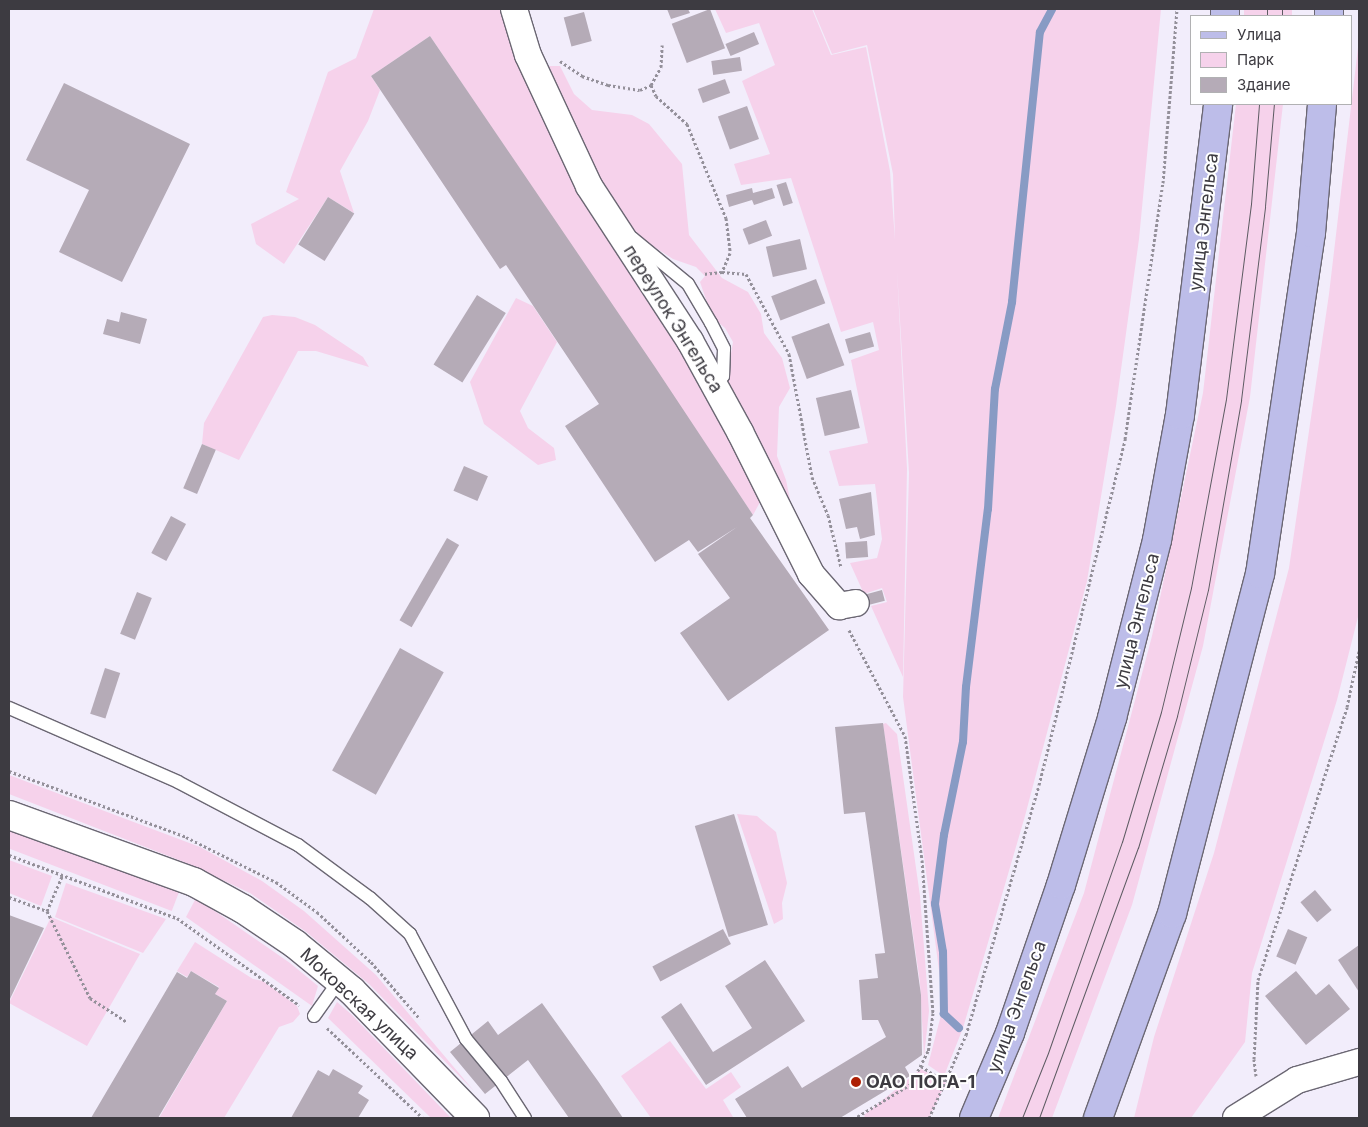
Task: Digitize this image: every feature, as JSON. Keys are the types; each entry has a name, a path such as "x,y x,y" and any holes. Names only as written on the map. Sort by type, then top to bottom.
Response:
{"main road":[{"name":"улица Энгельса","path":"974,1118 1010,1033 1061,886 1112,718 1158,540 1180,415 1218,105"},
{"path":"1098,1118 1172,914 1260,574 1311,233 1322,105"}],"street":[{"name":"переулок Энгельса","path":"514,9 528,55 588,186 690,341 712,380 811,574 848,604"},
{"name":"Моковская улица","path":"9,815 194,882 243,909 295,944 339,981 475,1118"},
{"path":"1236,1118 1260,1101 1297,1080 1359,1062"}],"lane":[{"path":"607,214 688,284 724,349 723,376 712,380"},
{"path":"9,708 178,782 298,844 370,898 410,934 466,1040 501,1081 525,1118"},
{"path":"314,1016 339,981"}],"path":[{"path":"929,1118 966,1035 1039,785 1125,439 1163,183 1177,9"},
{"path":"555,58 582,76 608,85 640,90 651,86 661,68 662,45"},
{"path":"651,86 656,96 687,124 726,218 730,253 722,272"},
{"path":"670,270 698,275 722,272 746,274 789,354 812,477 828,515 841,564 844,590 857,648 905,736 922,860 932,967 933,1013 928,1051 911,1084 855,1118"},
{"path":"1260,1101 1254,1058 1258,980 1348,707 1359,651"},
{"path":"9,855 177,918 314,1016 423,1118"},
{"path":"47,911 63,874"},
{"path":"9,897 47,911 90,998 127,1022"},
{"path":"921,1066 946,1083"}],"green space":[{"path":"374,9 504,9 765,493 753,515 430,36 371,76 380,90 368,121 340,171 354,213 328,197 284,264 256,244 251,224 299,199 286,192 328,72 356,58"},
{"path":"715,9 812,9 831,55 866,47 890,171 895,240 893,174 867,45 832,54 813,9 1161,9 1139,239 1116,406 1087,581 1025,816 963,1028 944,1076 928,1065 941,1015 940,978 903,697 909,473 897,270 907,469 903,677 871,606 887,602 882,588 864,594 850,563 877,558 882,539 875,484 839,486 829,451 868,443 851,360 879,350 873,322 841,332 791,178 741,185 734,164 770,154 742,81 775,65 759,23 726,33"},
{"path":"1244,9 1292,9 1292,15 1244,15"},
{"path":"1359,39 1359,613 1337,700 1252,973 1245,1042 1191,1118 1134,1118 1154,1037 1214,853 1289,568 1329,294 1351,105 1353,105"},
{"path":"544,66 560,66 574,94 592,110 632,115 649,124 682,164 689,235 722,278 748,292 761,314 764,333 782,358 790,388 779,407 777,456 786,480 793,514 726,383 733,342 725,328 712,317 700,282 705,276 696,267 673,259 645,241 611,206"},
{"path":"1236,105 1283,105 1250,397 1203,646 1132,905 1052,1118 998,1118 1084,893 1152,636 1203,393"},
{"path":"516,298 533,306 557,342 520,411 528,428 554,448 556,460 538,465 484,424 470,382"},
{"path":"272,315 295,317 315,325 363,357 369,367 316,351 298,351 239,460 202,444 204,423 263,317"},
{"path":"886,723 897,734 920,896 929,1011 924,1057 920,983 883,724"},
{"path":"9,775 200,847 262,881 304,911 376,975 474,1091 369,984 305,931 250,893 184,862 9,794"},
{"path":"737,814 757,816 776,832 787,883 782,903 783,919 774,924"},
{"path":"9,827 179,892 172,911 9,848"},
{"path":"9,860 52,876 41,906 9,893"},
{"path":"66,883 166,919 143,953 55,917"},
{"path":"196,898 290,963 318,986 312,1006 186,917"},
{"path":"51,917 140,954 87,1046 9,1003"},
{"path":"195,942 253,979 263,981 297,1006 300,1014 293,1022 279,1027 224,1118 159,1118 227,1001 215,994 219,987 191,971 187,977 177,971"},
{"path":"337,1002 351,1014 451,1118 431,1118 328,1018"},
{"path":"670,1041 706,1089 731,1072 741,1087 723,1100 733,1117 651,1118 621,1076"},
{"path":"921,1069 946,1083 929,1118 865,1118 864,1115"}],"building":[{"path":"667,9 688,9 690,13 671,19"},
{"path":"710,9 725,48 687,63 672,24"},
{"path":"584,12 592,41 571,46 564,17"},
{"path":"754,32 759,44 731,56 725,44"},
{"path":"430,36 655,367 753,515 750,518 829,630 728,701 680,633 730,598 698,554 737,527 698,552 689,540 655,562 565,426 599,404 506,265 500,269 371,76"},
{"path":"740,57 742,71 713,75 711,61"},
{"path":"725,79 730,93 703,103 698,89"},
{"path":"64,83 190,144 122,282 59,252 89,190 26,160"},
{"path":"747,106 759,139 730,149 718,117"},
{"path":"786,182 793,203 783,206 776,185"},
{"path":"752,188 753,193 772,188 775,198 754,205 752,200 729,207 726,195"},
{"path":"328,197 354,213 325,261 298,244"},
{"path":"766,220 772,236 749,245 743,229"},
{"path":"800,239 807,269 773,277 766,247"},
{"path":"816,279 825,303 781,320 771,296"},
{"path":"477,295 506,313 462,383 434,365"},
{"path":"121,312 147,319 140,344 103,334 107,319 119,322"},
{"path":"829,323 844,365 807,379 791,337"},
{"path":"870,332 874,346 849,354 845,339"},
{"path":"851,390 860,428 825,436 816,398"},
{"path":"202,444 216,450 197,494 183,488"},
{"path":"464,466 488,476 477,501 453,491"},
{"path":"871,492 875,535 860,539 857,527 846,529 839,499"},
{"path":"171,516 186,524 166,561 151,553"},
{"path":"447,538 459,545 412,627 400,620"},
{"path":"867,541 868,557 846,558 845,543"},
{"path":"882,590 885,601 866,606 863,595"},
{"path":"137,592 152,598 135,640 120,634"},
{"path":"400,648 444,672 376,795 332,770"},
{"path":"105,668 120,673 105,719 90,714"},
{"path":"883,723 921,995 922,1055 905,1067 910,1076 840,1118 747,1118 735,1099 788,1066 802,1088 886,1037 878,1020 862,1020 859,980 878,978 875,954 885,953 865,812 844,814 835,727"},
{"path":"734,814 768,925 729,937 695,826"},
{"path":"1315,890 1332,910 1317,922 1300,902"},
{"path":"9,915 44,928 9,1001"},
{"path":"723,929 731,944 660,982 652,967"},
{"path":"1288,929 1307,937 1296,965 1276,957"},
{"path":"1359,945 1359,992 1338,960"},
{"path":"765,960 805,1021 706,1085 661,1017 681,1003 713,1052 752,1028 725,986"},
{"path":"191,971 219,988 215,994 227,1001 158,1118 91,1118 177,972 187,978"},
{"path":"1296,971 1316,995 1329,984 1350,1009 1306,1045 1265,996"},
{"path":"542,1003 623,1118 569,1118 528,1060 485,1094 450,1052 488,1021 498,1035"},
{"path":"333,1069 363,1086 358,1093 369,1100 358,1118 291,1118 318,1070 329,1076"}],"waterway":[{"path":"959,1028 944,1014 943,952 935,904 944,835 963,742 966,687 988,509 995,389 1012,302 1040,32 1052,9"}],"tram line":[{"path":"1267,9 1267,15"},
{"path":"1282,9 1282,15"},
{"path":"1022,1118 1048,1053 1122,842 1161,712 1191,588 1226,399 1251,204 1259,105"},
{"path":"1039,1118 1138,848 1177,716 1208,590 1241,400 1265,206 1274,105"}],"place":[{"name":"ОАО ПОГА-1","path":"856,1082"}]}
